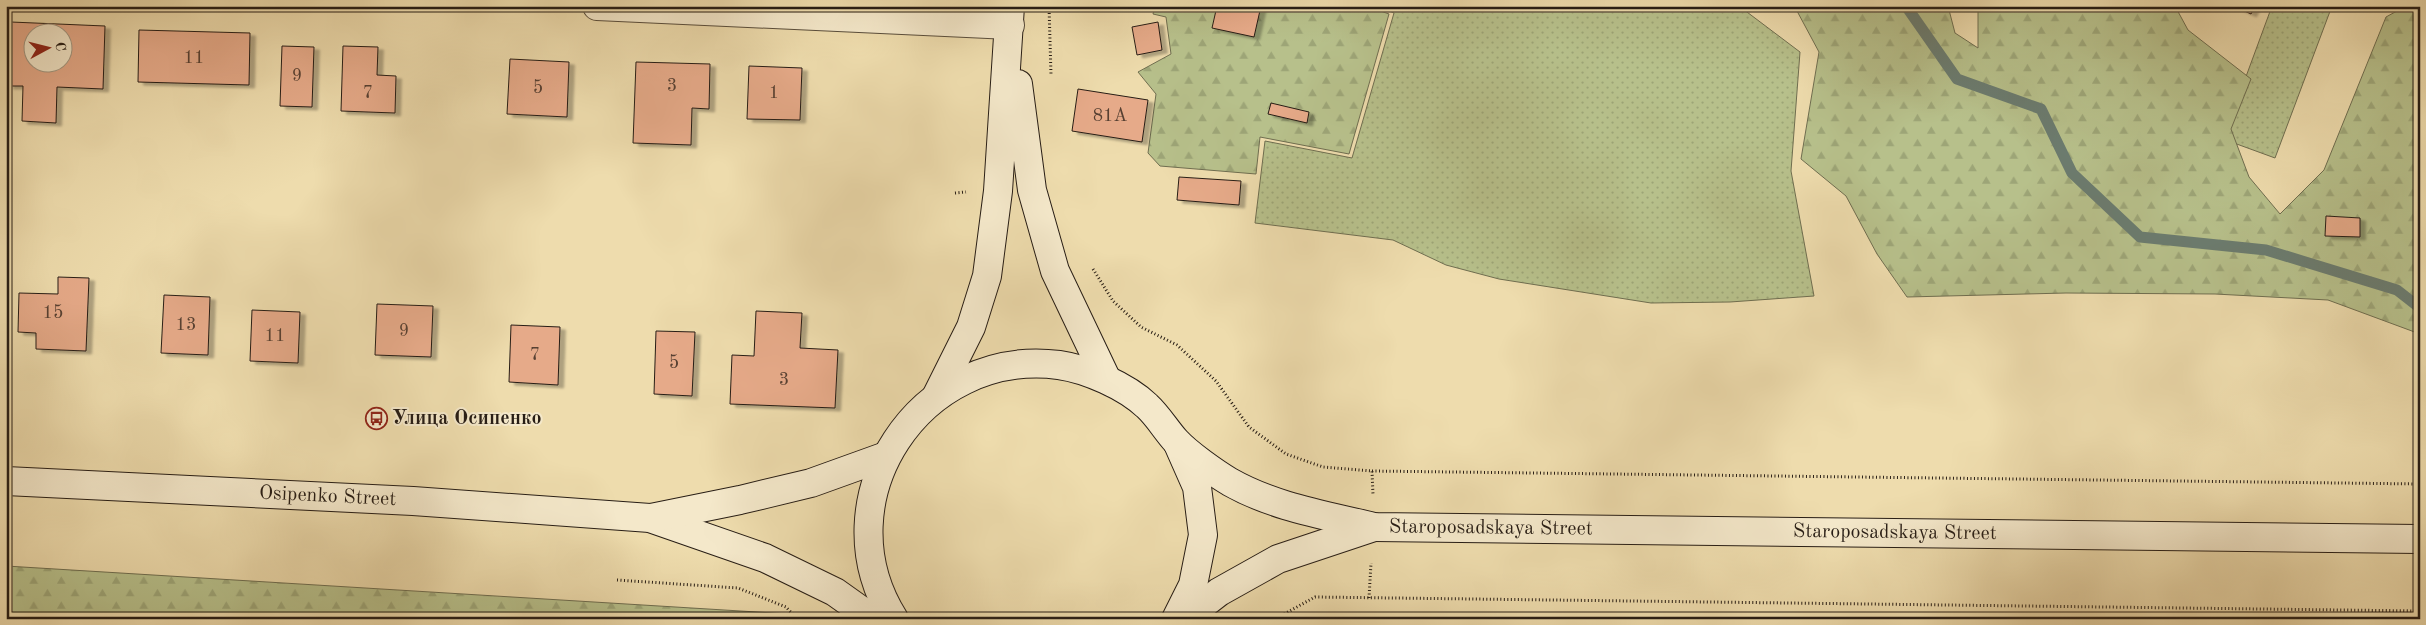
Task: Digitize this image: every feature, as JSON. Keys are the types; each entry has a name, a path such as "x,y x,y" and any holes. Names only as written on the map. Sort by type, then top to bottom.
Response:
{"main road":[{"path":"597,6 1010,16"},
{"path":"1010,16 1032,190 1055,271 1106,378"},
{"path":"937,395 971,327 987,276 998,191 1010,16"},
{"path":"894,619 875,577 869,534 873,494 886,456 908,423 937,395 972,376 1011,365 1059,365 1106,378 1146,405 1178,442 1229,482 1270,501 1374,527"},
{"path":"1176,619 1193,585 1202,535 1197,487 1178,442"},
{"path":"650,518 740,500 811,483 886,456"},
{"name":"Osipenko Street","path":"6,481 413,501 650,518"},
{"path":"650,518 765,558 834,592 873,619"},
{"path":"1184,619 1219,592 1278,559 1374,527"},
{"name":"Staroposadskaya Street","path":"1374,527 2420,539"}],"path":[{"path":"1049,6 1051,81"},
{"path":"1092,267 1113,302 1141,327 1177,345 1216,381 1249,427 1286,454 1323,467 1372,471 2420,484"},
{"path":"1369,598 1374,527 1372,471"},
{"path":"617,580 738,588 786,607 797,619"},
{"path":"1275,619 1316,597 2420,611"}],"green space":[{"path":"1155,6 1367,6 1389,14 1349,154 1260,137 1256,174 1160,166 1148,153 1156,94 1138,72 1171,54 1166,17 1153,14"},
{"path":"1378,6 1739,6 1800,52 1791,171 1814,296 1730,302 1651,303 1499,279 1446,265 1393,240 1255,223 1265,141 1352,158 1394,13"},
{"path":"1786,6 1948,6 1955,33 1978,48 1978,8 1980,6 2175,6 2188,30 2251,79 2231,129 2249,177 2280,214 2324,170 2386,17 2406,6 2420,6 2420,334 2328,300 2215,294 2066,293 1907,297 1877,254 1846,196 1801,159 1819,52 1797,11"},
{"path":"2272,6 2332,6 2275,158 2223,139"},
{"path":"6,566 822,616 825,619 6,619"}],"building":[{"path":"1217,6 1261,6 1254,37 1212,28"},
{"path":"2234,6 2255,6 2251,14"},
{"path":"11,22 22,22 22,72 72,72 72,25 105,26 103,89 57,87 56,123 22,121 23,86 8,86"},
{"path":"1158,22 1162,50 1137,55 1132,27"},
{"path":"139,30 250,33 249,85 138,82"},
{"path":"282,46 314,47 312,107 280,106"},
{"path":"343,46 378,47 377,75 396,76 395,113 341,111"},
{"path":"510,59 569,62 567,117 507,114"},
{"path":"636,62 710,64 709,109 692,108 691,145 633,143"},
{"path":"749,66 802,68 800,120 747,119"},
{"path":"1078,89 1148,100 1142,142 1072,131"},
{"path":"1271,103 1309,112 1307,123 1268,114"},
{"path":"1179,177 1241,181 1239,205 1177,200"},
{"path":"2326,216 2360,218 2360,237 2325,236"},
{"path":"58,277 89,278 86,351 36,349 36,333 18,332 19,293 58,294"},
{"path":"164,295 210,297 208,355 161,353"},
{"path":"377,304 433,306 431,357 375,355"},
{"path":"252,310 300,312 298,363 250,361"},
{"path":"756,311 802,313 800,348 838,350 835,408 730,404 732,355 754,356"},
{"path":"511,325 560,327 558,385 509,382"},
{"path":"656,331 695,332 692,396 654,394"}],"waterway":[{"path":"1906,6 1957,79 2041,109 2072,173 2140,237 2266,250 2397,290 2420,308"}],"place":[{"name":"Улица Осипенко","path":"376,419"}]}
